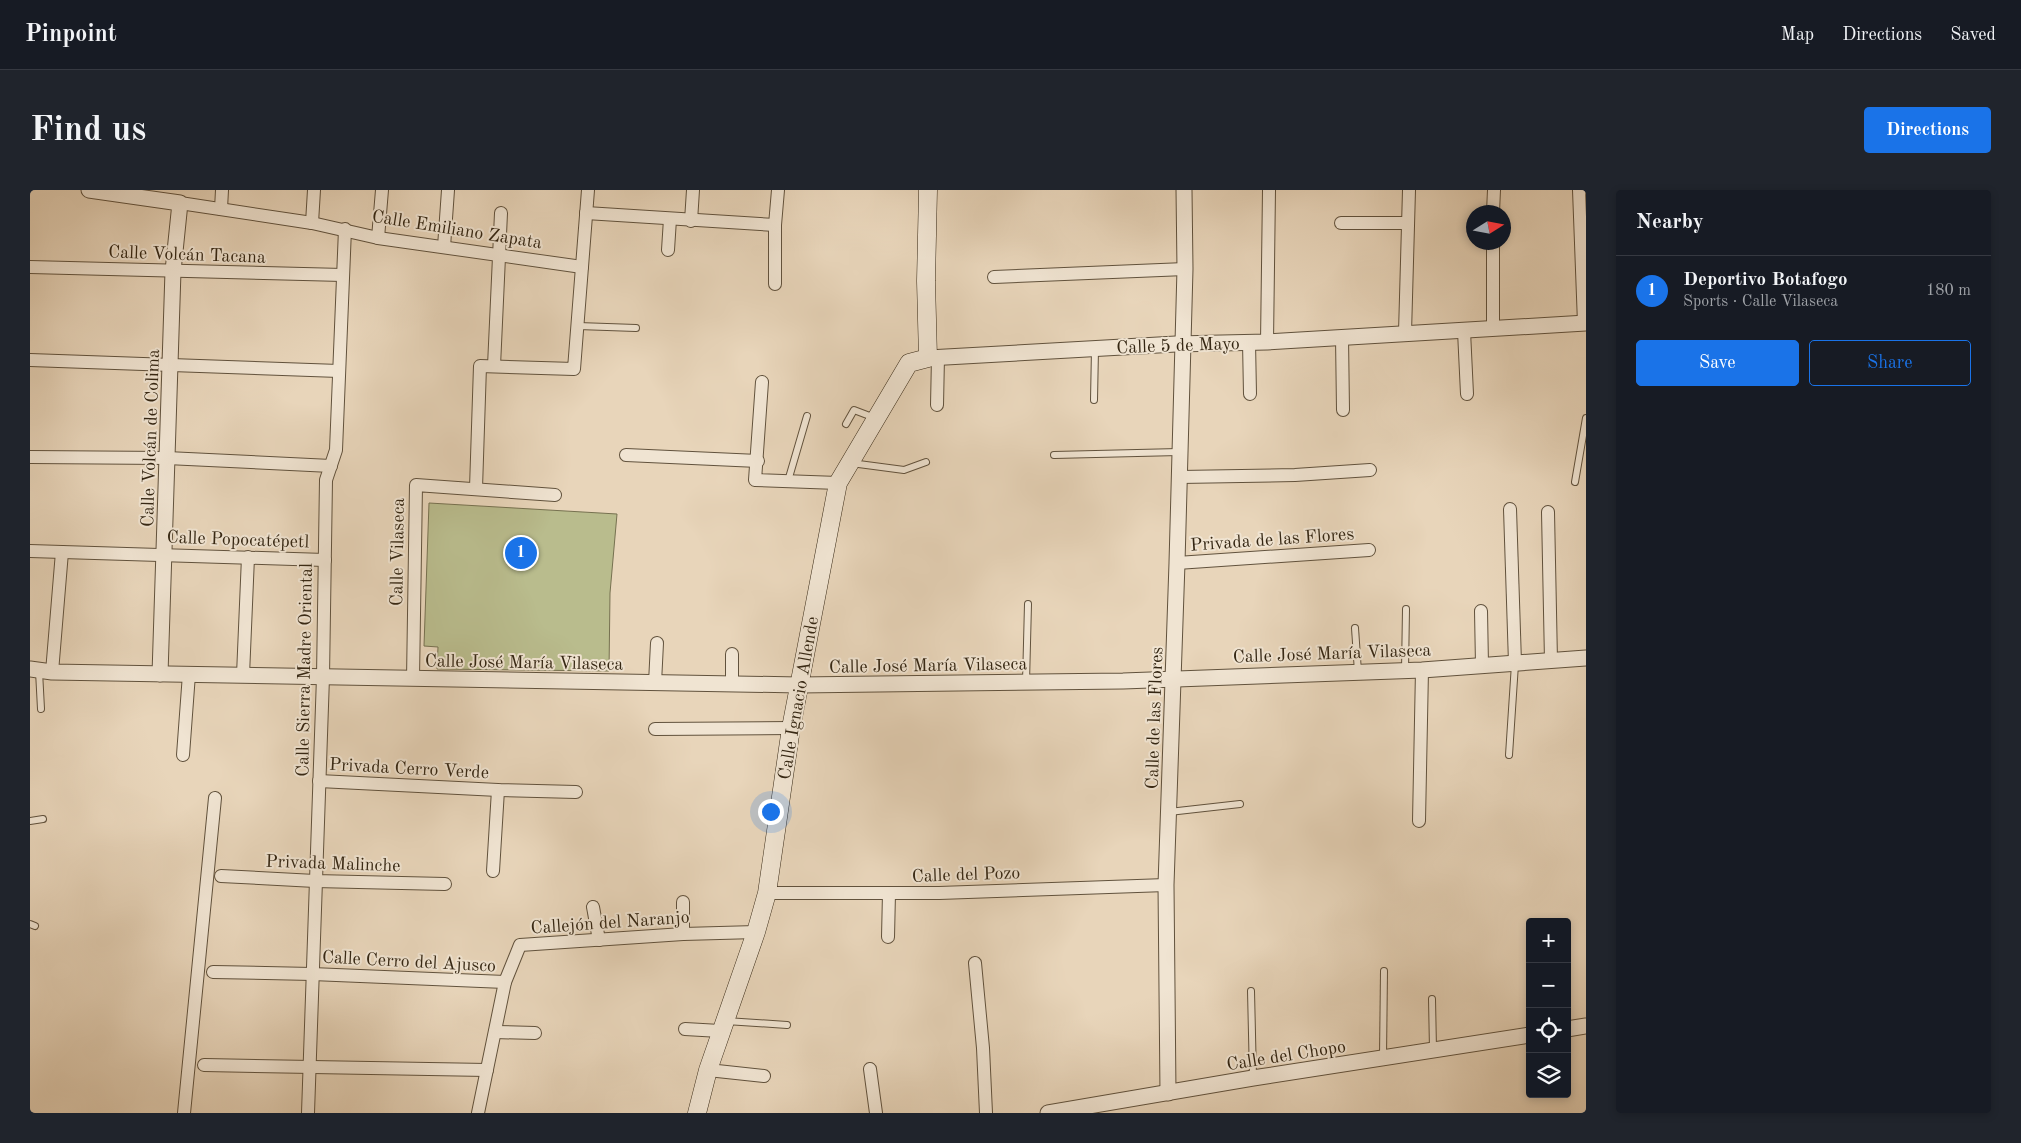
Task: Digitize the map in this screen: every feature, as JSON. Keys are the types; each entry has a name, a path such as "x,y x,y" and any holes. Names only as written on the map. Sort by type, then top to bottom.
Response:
{"main road":[{"path":"928,190 926,281 933,358"},
{"name":"Calle 5 de Mayo","path":"838,483 909,363 933,358"},
{"name":"Calle Ignacio Allende","path":"697,1113 722,1026 756,932 767,893 791,728 838,483"}],"street":[{"name":"Calle Emiliano Zapata","path":"86,190 312,223 378,238 582,267"},
{"path":"221,209 222,190"},
{"path":"312,223 314,190"},
{"path":"378,238 382,190"},
{"path":"444,247 448,190"},
{"path":"476,488 480,366 574,369 588,190"},
{"path":"691,220 693,190"},
{"path":"775,284 774,225 778,190"},
{"name":"Calle de las Flores","path":"1168,1093 1166,885 1180,477 1185,269 1184,190"},
{"path":"1267,342 1269,190"},
{"path":"1405,333 1409,190"},
{"path":"1493,205 1494,190"},
{"path":"1578,190 1583,226 1585,323"},
{"name":"Calle Volcán de Colima","path":"160,674 172,365 173,271 180,203"},
{"path":"494,366 501,212"},
{"path":"586,213 774,225"},
{"path":"668,250 670,219"},
{"path":"1341,223 1408,223"},
{"name":"Calle Sierra Madre Oriental","path":"308,1113 308,1067 323,677 326,480 336,450 345,229"},
{"path":"1493,250 1493,329"},
{"name":"Calle Volcán Tacana","path":"30,267 343,276"},
{"path":"994,277 1185,269"},
{"name":"Calle 5 de Mayo","path":"933,358 1267,342 1585,323"},
{"path":"1464,330 1467,394"},
{"path":"1342,337 1343,410"},
{"path":"1249,342 1250,394"},
{"path":"933,358 936,405"},
{"path":"30,360 339,371"},
{"path":"762,382 758,461 755,480 838,483"},
{"path":"626,455 758,461"},
{"path":"30,457 167,458 331,466"},
{"path":"1180,477 1296,475 1370,470"},
{"name":"Calle Vilaseca","path":"413,679 416,485 555,495"},
{"path":"1510,509 1515,663"},
{"path":"1548,512 1551,661"},
{"name":"Privada de las Flores","path":"1177,563 1369,550"},
{"name":"Calle Popocatépetl","path":"30,551 325,560"},
{"path":"41,670 62,552"},
{"path":"243,675 248,557"},
{"path":"1481,611 1482,666"},
{"path":"655,683 657,643"},
{"path":"732,654 732,684"},
{"name":"Calle José María Vilaseca","path":"41,670 160,674 799,685 1123,681 1422,670 1586,658"},
{"path":"1419,821 1422,670"},
{"path":"183,755 189,674"},
{"path":"655,729 791,728"},
{"name":"Privada Cerro Verde","path":"319,781 576,792"},
{"name":"Privada Cerro Verde","path":"493,871 498,790"},
{"path":"184,1113 215,798"},
{"name":"Privada Malinche","path":"221,876 316,881 445,884"},
{"name":"Calle del Pozo","path":"767,893 949,893 1166,885"},
{"path":"888,937 889,893"},
{"path":"683,902 683,934"},
{"path":"593,907 599,940"},
{"name":"Callejón del Naranjo","path":"478,1113 505,982 520,945 683,934 756,932"},
{"path":"976,963 986,1113"},
{"name":"Calle Cerro del Ajusco","path":"213,972 505,982"},
{"path":"685,1029 722,1026"},
{"path":"1571,1028 1586,1026"},
{"path":"495,1032 535,1033"},
{"name":"Calle del Chopo","path":"1048,1113 1086,1110 1253,1078 1526,1036"},
{"path":"204,1065 486,1070"},
{"path":"870,1069 876,1113"},
{"path":"708,1070 764,1076"}],"lane":[{"path":"578,326 636,328"},
{"path":"1094,400 1095,349"},
{"path":"846,424 854,410 876,418"},
{"path":"788,481 807,416"},
{"path":"1575,482 1586,418"},
{"path":"1054,456 1180,452"},
{"path":"850,463 904,470 926,462"},
{"path":"1026,682 1028,604"},
{"path":"1405,670 1406,609"},
{"path":"1355,628 1358,672"},
{"path":"1509,755 1515,663"},
{"path":"41,670 41,709"},
{"path":"1169,812 1240,804"},
{"path":"30,821 43,819"},
{"path":"1383,1058 1384,971"},
{"path":"1251,991 1253,1078"},
{"path":"1432,998 1433,1050"},
{"path":"722,1026 788,1025"}],"green space":[{"path":"429,503 617,514 610,593 609,671 437,669 438,647 424,646"}],"place":[{"name":"Deportivo Botafogo","path":"521,553"}]}
